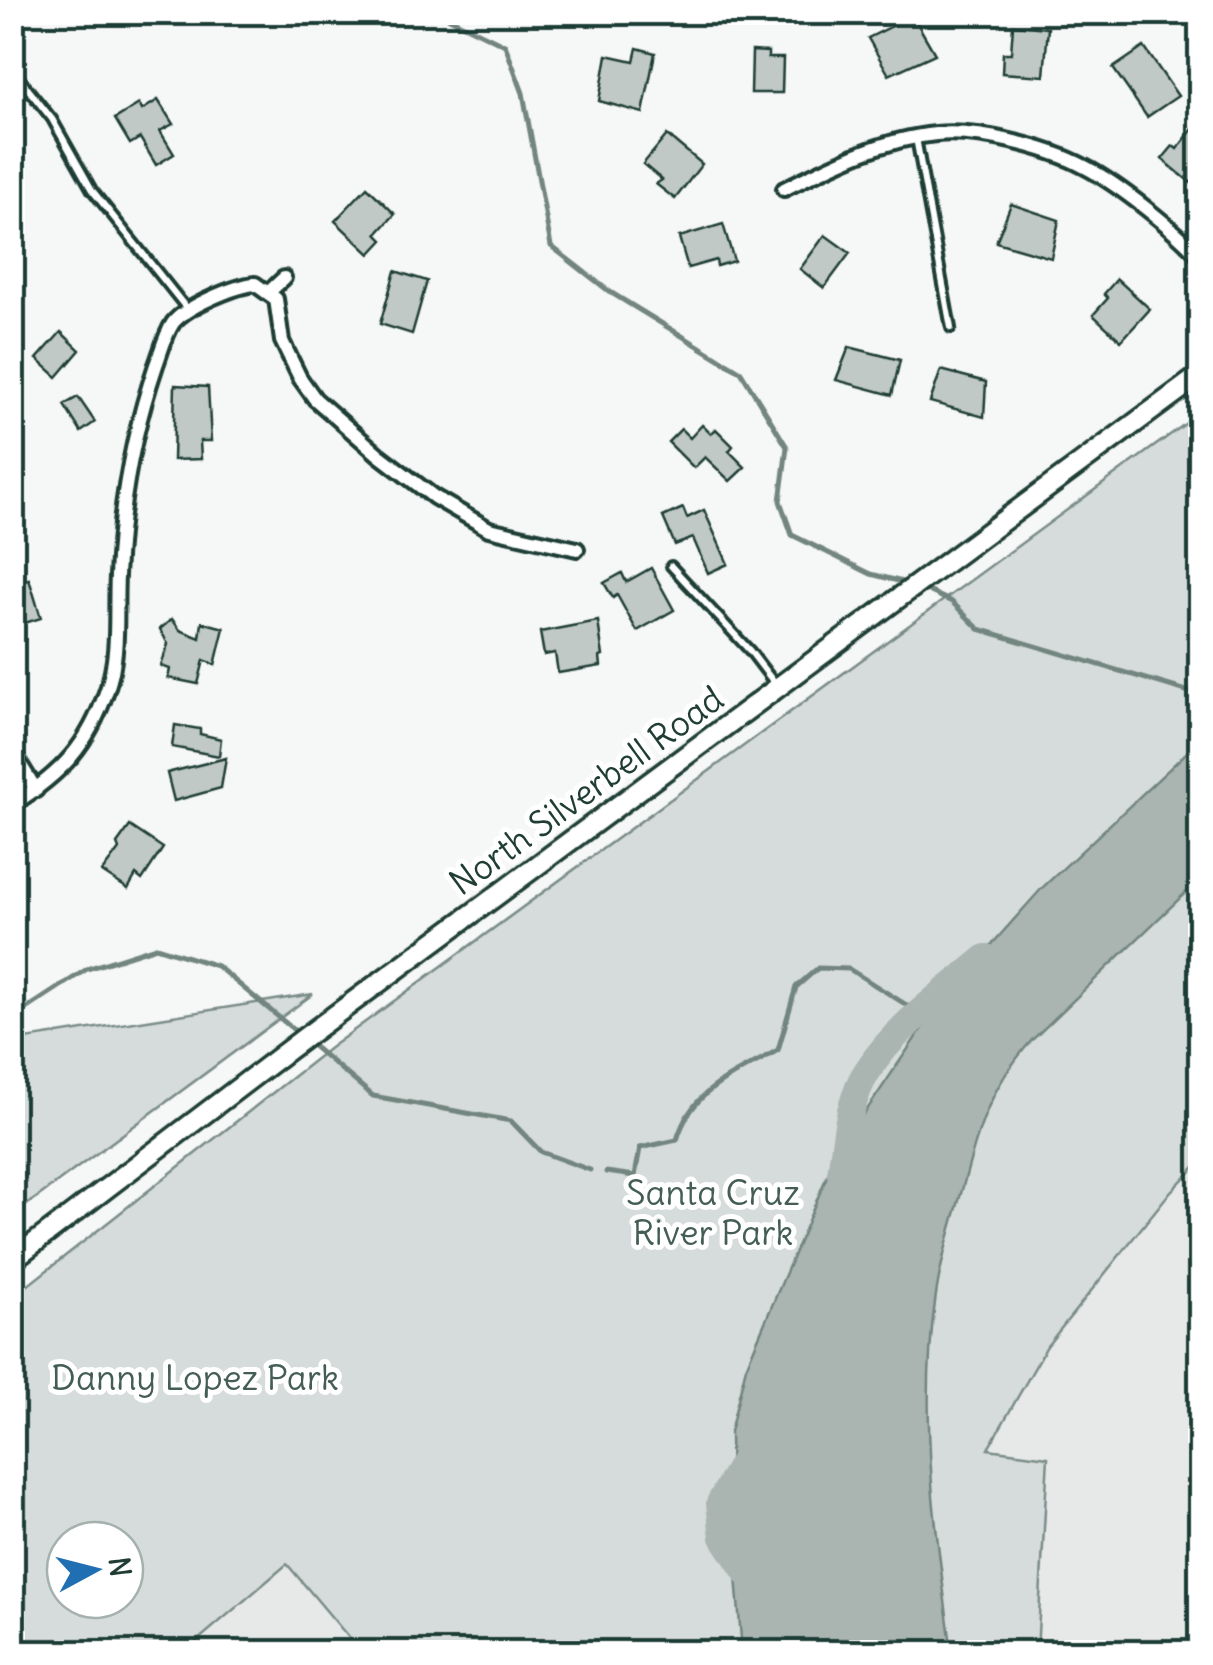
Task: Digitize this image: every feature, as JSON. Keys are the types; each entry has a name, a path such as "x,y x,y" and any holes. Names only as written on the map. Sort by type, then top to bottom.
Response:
{"main road":[{"name":"North Silverbell Road","path":"12,1260 304,1038 1200,375"}],"street":[{"path":"784,188 850,157 916,138 937,134 980,136 1033,146 1086,167 1183,238 1200,257"},
{"path":"269,292 284,278"},
{"path":"12,805 73,758 97,718 109,686 115,656 117,574 132,452 162,348 174,322 188,310 242,285 255,284 276,299 289,360 308,389 379,455 434,497 489,530 577,549"},
{"path":"12,751 36,790"}],"lane":[{"path":"12,57 20,79 52,120 92,190 188,310"},
{"path":"916,138 952,328"},
{"path":"671,566 750,651 778,688"}],"shaded area":[{"path":"1200,740 1200,879 1032,1040 1006,1074 981,1124 947,1242 930,1345 929,1433 935,1521 952,1652 742,1652 731,1512 730,1432 746,1367 835,1157 937,1006 1043,887"},
{"path":"1200,1162 1200,1652 1037,1652 1048,1457 987,1450 1047,1346 1171,1191"},
{"path":"287,1564 361,1652 184,1652"}],"green space":[{"name":"Santa Cruz River Park","path":"1200,413 1200,1162 1171,1191 1047,1346 988,1449 1048,1457 1037,1652 361,1652 287,1564 184,1652 13,1652 13,1297 331,1047"},
{"path":"313,994 13,1215 13,1041"}],"building":[{"path":"913,16 935,54 889,75 868,38"},
{"path":"1013,25 1048,28 1044,76 1002,73 1003,53 1011,53"},
{"path":"1144,47 1178,96 1147,117 1113,68"},
{"path":"637,48 655,53 643,113 599,101 607,55 634,61"},
{"path":"752,51 768,52 768,58 783,58 782,93 751,93"},
{"path":"158,100 173,124 160,131 174,154 156,165 140,138 130,144 115,119 139,104 142,110"},
{"path":"1200,120 1200,171 1191,183 1162,159 1173,146 1177,149"},
{"path":"667,135 702,164 675,199 656,184 662,180 643,164"},
{"path":"367,187 395,214 377,234 383,240 370,254 335,221"},
{"path":"1011,204 1059,220 1051,258 996,242"},
{"path":"723,224 734,261 717,266 716,260 688,268 679,237"},
{"path":"825,235 850,253 824,288 800,269"},
{"path":"395,271 427,281 412,334 380,324"},
{"path":"1117,279 1150,309 1121,341 1093,315 1108,298 1104,294"},
{"path":"61,332 80,350 57,377 37,359"},
{"path":"849,347 900,360 892,395 836,380"},
{"path":"941,370 986,382 984,417 930,402"},
{"path":"175,385 208,387 211,441 200,441 201,459 173,460"},
{"path":"78,397 95,422 81,432 64,405"},
{"path":"702,425 711,434 716,429 733,446 729,451 745,467 730,481 705,457 694,468 668,442 681,429 690,438"},
{"path":"683,508 687,518 704,510 728,564 708,573 693,538 675,545 663,517"},
{"path":"16,556 23,580 29,579 41,618 12,627 12,557"},
{"path":"651,568 674,610 637,631 617,595 613,598 604,583 622,573 626,582"},
{"path":"172,619 180,630 200,638 202,622 224,628 215,665 204,660 198,684 168,678 170,669 161,666 168,644 160,629"},
{"path":"598,621 601,666 558,673 555,653 544,655 540,632"},
{"path":"175,725 200,729 200,734 221,739 219,756 172,747"},
{"path":"226,758 221,788 174,801 167,773"},
{"path":"130,826 163,848 142,880 136,875 128,889 102,872"}],"waterway":[{"path":"437,12 505,45 523,93 551,246 610,292 741,372 787,447 780,501 792,535 871,574 910,584"},
{"path":"920,587 952,602 979,629 1200,695"},
{"path":"12,1018 87,969 156,947 217,966 299,1034"},
{"path":"841,1174 852,1107 868,1070 908,1024 986,958"},
{"path":"606,1172 635,1176 640,1148 677,1140 684,1122 704,1096 778,1050 796,987 818,968 849,969 921,1014"},
{"path":"307,1041 373,1096 511,1121 541,1152 590,1170"},
{"path":"747,1455 720,1503 724,1537 763,1597 776,1652"}],"park label":[{"name":"Danny Lopez Park","path":"195,1377"}]}
